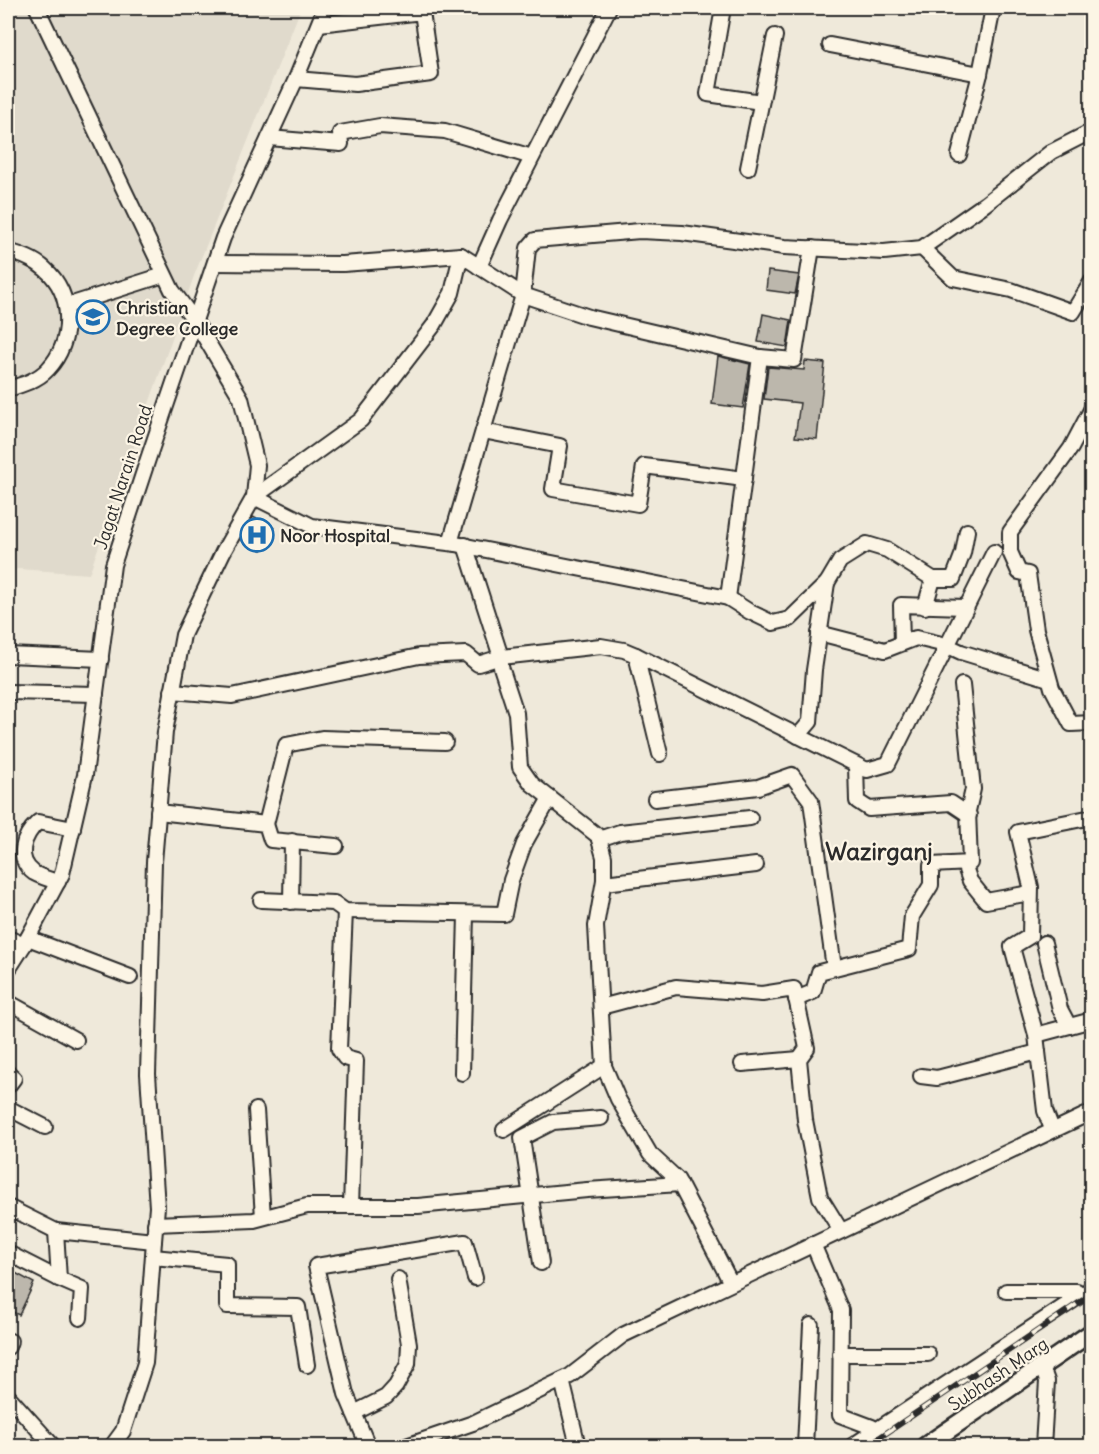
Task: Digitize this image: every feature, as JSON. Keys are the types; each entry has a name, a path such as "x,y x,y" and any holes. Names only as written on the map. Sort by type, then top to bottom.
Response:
{"main road":[{"name":"Subhash Marg","path":"925,1446 1092,1332"}],"street":[{"path":"37,8 164,275 195,321 241,398 257,465 254,497 223,552 183,635 165,732 153,862 148,1074 157,1207 156,1224 145,1363 123,1431 112,1446"},
{"name":"Jagat Narain Road","path":"8,970 62,874 85,775 113,564 223,238 296,79 325,8"},
{"path":"479,267 532,157 609,8"},
{"path":"723,8 708,94 761,102"},
{"path":"958,155 980,74 993,8"},
{"path":"296,79 356,84 431,74 422,12 319,24"},
{"path":"748,168 775,36"},
{"path":"830,45 980,74"},
{"path":"269,138 340,144 340,133 380,126 445,131 532,157"},
{"path":"450,543 523,295 528,248 535,240 640,231 681,233 812,249 884,252 922,248 985,204 1051,152 1092,131"},
{"path":"922,248 952,278 1011,290 1073,312 1092,281"},
{"path":"215,263 343,264 461,255 523,295 589,317 760,357 794,360 812,249"},
{"path":"8,251 28,257 46,269 59,286 66,306 68,329 61,350 48,369 30,382 8,389"},
{"path":"254,497 361,420 434,325 452,293 461,255"},
{"path":"66,306 164,275"},
{"path":"728,597 760,357"},
{"path":"1092,408 1071,448 1010,532 1010,552 1019,572 1028,574 1035,630 1052,688 1071,724 1092,723"},
{"path":"483,431 560,446 553,489 638,504 644,466 744,479"},
{"path":"254,497 312,526 465,545 728,597 750,612 773,623 790,619 827,583 840,561 867,544 887,550 933,579 953,579 963,554 967,531"},
{"path":"465,545 501,657 501,667 516,713 520,767 532,784 598,836 604,857 604,883 596,926 604,1066 618,1099 650,1154 680,1184 731,1283"},
{"path":"172,691 232,696 419,656 466,654 478,664 501,657 601,646 624,650 636,655 867,770 888,764 994,552"},
{"path":"925,607 933,579"},
{"path":"798,735 810,722 819,633 827,583"},
{"path":"902,643 901,605 965,607"},
{"path":"819,633 885,650 916,638 946,645 961,652 1049,679"},
{"path":"8,655 101,659"},
{"path":"636,655 660,754"},
{"path":"796,999 813,992 819,972 909,949 912,916 931,885 931,866 970,863 969,815 973,789 962,686"},
{"path":"8,692 96,694"},
{"path":"336,846 271,840 266,824 286,745 322,738 445,742"},
{"path":"856,765 857,801 869,808 951,803 969,815"},
{"path":"655,799 758,788 792,775 811,801 834,968"},
{"path":"261,900 334,903 345,911 504,914 511,880 524,844 550,798"},
{"path":"158,812 266,824"},
{"path":"1052,1129 1045,1111 1036,1035 1012,947 1030,936 1030,893 1018,832 1092,817"},
{"path":"599,839 620,832 750,818"},
{"path":"58,882 35,873 24,861 22,847 28,831 38,822 73,829"},
{"path":"291,902 292,841"},
{"path":"964,864 970,881 986,901 1030,893"},
{"path":"604,883 756,865"},
{"path":"345,911 339,1048 345,1058 356,1061 351,1206"},
{"path":"462,1073 466,914"},
{"path":"8,938 26,941 130,977"},
{"path":"1044,943 1060,1009 1069,1026"},
{"path":"601,1007 676,987 762,994 794,989 807,1048 799,1059 805,1120 820,1197 841,1231"},
{"path":"8,1002 76,1040"},
{"path":"1036,1035 1092,1020"},
{"path":"921,1076 937,1078 1038,1052"},
{"path":"742,1064 799,1059"},
{"path":"504,1130 604,1066"},
{"path":"8,1073 14,1078 8,1086"},
{"path":"8,1108 45,1127"},
{"path":"256,1110 263,1217"},
{"path":"406,1446 473,1424 562,1380 623,1335 1052,1129 1092,1112"},
{"path":"541,1263 522,1138 553,1122 601,1118"},
{"path":"156,1224 254,1220 307,1206 418,1206 680,1184"},
{"path":"8,1207 56,1231 154,1242"},
{"path":"56,1231 59,1279"},
{"path":"368,1446 346,1394 316,1266 465,1242 475,1278"},
{"path":"813,1244 841,1310 840,1415 872,1427 875,1431"},
{"path":"8,1253 82,1289 80,1318"},
{"path":"153,1257 227,1264 227,1306 298,1307 307,1365"},
{"path":"354,1413 386,1397 396,1386 408,1364 409,1344 398,1279"},
{"path":"1006,1291 1086,1292"},
{"path":"852,1446 1086,1292"},
{"path":"805,1446 811,1324"},
{"path":"840,1354 928,1354"},
{"path":"1042,1367 1047,1381 1043,1446"},
{"path":"562,1380 578,1446"},
{"path":"8,1397 52,1446"}],"shaded area":[{"name":"Christian Degree College","path":"8,8 301,8 194,276 89,574 18,569 8,571"}],"building":[{"path":"768,271 799,275 795,294 766,290"},
{"path":"763,314 791,320 787,347 758,342"},
{"path":"718,356 750,364 743,408 712,404"},
{"path":"805,361 825,363 817,439 795,437 800,403 764,399 768,367 804,370"},
{"path":"253,517 274,528 262,550 242,540"},
{"path":"8,1269 34,1283 19,1315 8,1310"}],"railway":[{"path":"867,1446 1092,1294"}],"place":[{"name":"Christian Degree College","path":"93,317"},
{"name":"Noor Hospital","path":"257,535"}],"district":[{"name":"Wazirganj","path":"879,851"}]}
